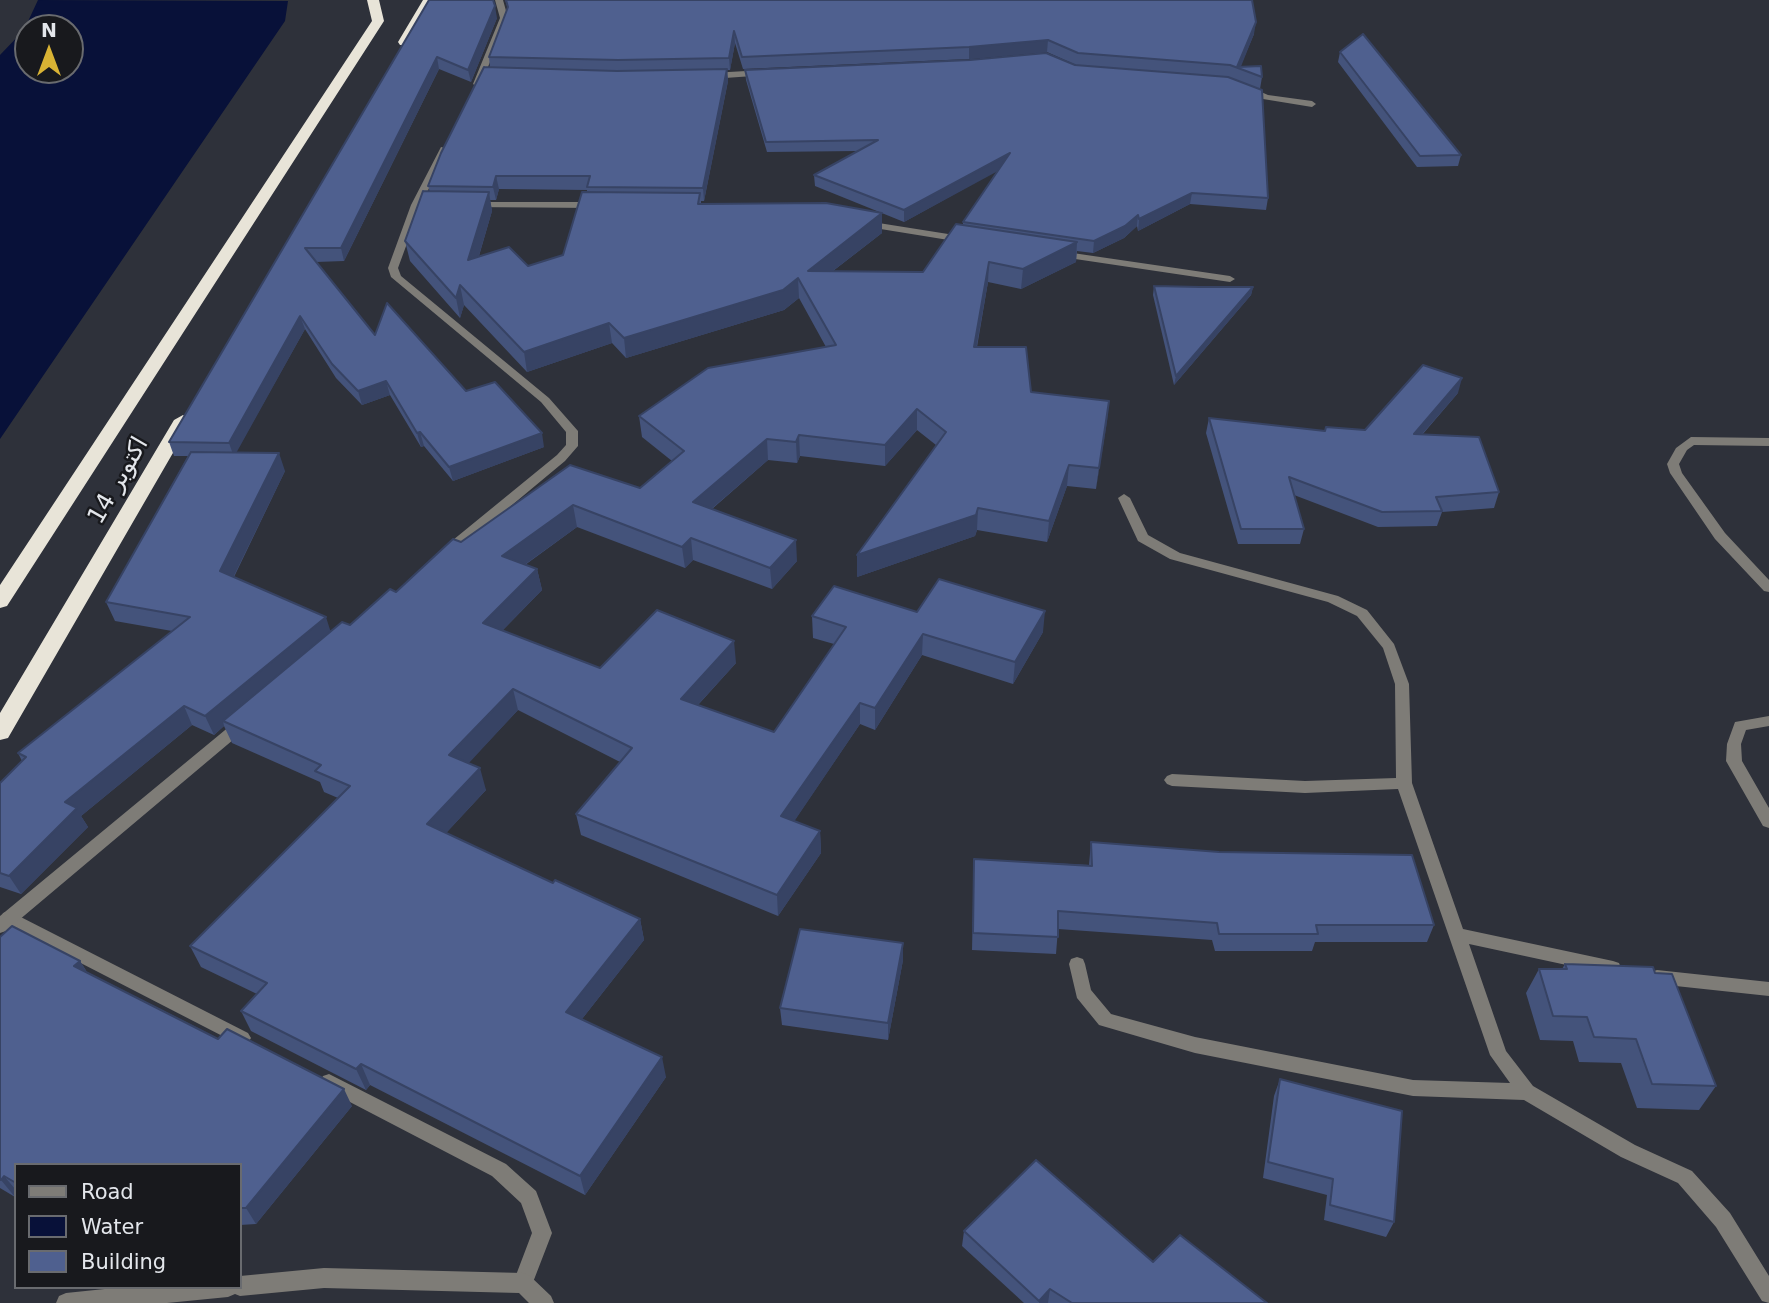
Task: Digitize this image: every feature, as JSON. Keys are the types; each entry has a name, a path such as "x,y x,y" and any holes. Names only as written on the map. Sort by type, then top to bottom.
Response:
{"highway":[{"path":"0,601 378,21 373,0"},
{"path":"394,60 429,0"},
{"name":"14 اكتوبر","path":"0,732 190,408"}],"street":[{"path":"470,98 504,18 499,0"},
{"path":"705,76 781,72"},
{"path":"482,74 495,75"},
{"path":"1237,86 1266,97 1311,104"},
{"path":"436,562 572,446 572,431 545,400 396,277 393,268 416,205 452,133"},
{"path":"416,205 608,205"},
{"path":"853,222 975,241"},
{"path":"1042,251 1230,279"},
{"path":"1769,442 1691,441 1682,448 1673,464 1676,473 1720,536 1769,588"},
{"path":"1124,498 1143,538 1175,556 1334,599 1362,613 1388,647 1402,684 1404,783 1499,1055 1527,1092 1628,1151 1685,1177 1723,1220 1769,1294"},
{"path":"254,1044 5,922 256,713"},
{"path":"1769,721 1740,726 1734,744 1734,761 1769,822"},
{"path":"1172,780 1305,787 1404,783"},
{"path":"1457,935 1683,982 1769,989"},
{"path":"1077,964 1083,993 1105,1020 1195,1045 1413,1088 1527,1092"},
{"path":"316,1075 499,1170 529,1197 542,1233 523,1283"},
{"path":"242,1286 324,1278 523,1283 544,1303"},
{"path":"66,1303 208,1289"}],"water":[{"path":"38,0 288,1 285,21 0,439 0,55 14,40 14,84 84,84 84,14 31,14"}],"building":[{"path":"429,0 493,0 495,6 468,70 437,57 341,248 305,248 375,335 387,303 466,391 495,382 542,433 449,467 420,432 417,433 386,381 358,391 332,364 300,316 229,443 169,442"},
{"path":"506,0 1252,0 1256,22 1237,67 1261,66 1262,77 1230,65 1078,53 1048,40 969,47 742,57 734,31 729,58 618,60 489,57 508,7"},
{"path":"1363,34 1461,155 1420,156 1340,52"},
{"path":"1046,53 1075,65 1228,77 1262,90 1268,198 1192,193 1139,219 1138,215 1125,226 1094,241 963,222 1010,153 904,210 814,175 878,140 766,142 745,70 970,60"},
{"path":"484,67 617,71 727,69 703,188 587,187 590,176 496,176 493,187 428,186 441,153"},
{"path":"423,191 489,192 468,260 509,247 528,266 563,255 582,192 700,193 698,204 826,203 882,213 808,271 923,272 956,224 1077,242 1023,269 989,262 974,347 1026,347 1031,392 1109,401 1099,468 1069,465 1049,521 978,508 976,515 857,555 946,432 917,409 885,445 799,435 796,442 767,439 693,502 796,540 770,568 691,538 682,547 573,505 502,556 537,569 483,623 600,668 657,610 734,641 681,699 774,732 846,627 812,616 834,586 917,612 939,579 1045,611 1015,662 923,634 875,708 860,703 781,816 820,831 777,895 576,814 632,748 513,689 449,755 480,768 427,824 553,883 555,880 640,919 566,1012 662,1057 580,1176 361,1064 356,1069 241,1011 267,983 190,946 350,786 315,771 321,765 223,721 342,622 350,625 390,589 396,592 453,539 461,542 570,465 640,488 684,451 639,416 708,368 836,345 798,278 783,290 624,338 609,323 524,352 460,285 456,298 405,241"},
{"path":"1154,286 1200,287 1253,287 1176,376"},
{"path":"1423,365 1462,378 1414,434 1479,437 1499,492 1436,497 1442,511 1382,512 1289,477 1304,529 1241,529 1209,418 1325,431 1326,427 1365,430"},
{"path":"191,452 279,453 220,571 326,617 205,716 184,706 65,802 77,808 9,876 0,873 0,783 26,757 18,753 190,617 106,602"},
{"path":"1091,842 1219,852 1412,855 1434,925 1316,925 1318,934 1219,934 1217,923 1058,911 1058,937 973,933 974,859 1092,866"},
{"path":"12,926 80,961 74,966 218,1039 227,1029 344,1089 246,1208 242,1208 242,1163 14,1163 14,1182 4,1176 0,1180 0,937"},
{"path":"800,929 903,943 888,1023 780,1008"},
{"path":"1565,964 1653,967 1655,973 1672,974 1716,1086 1652,1084 1636,1039 1594,1037 1587,1017 1553,1016 1539,969 1567,969"},
{"path":"1280,1079 1402,1111 1394,1222 1330,1205 1333,1179 1268,1162"},
{"path":"1036,1160 1153,1262 1180,1235 1267,1303 1072,1303 1050,1289 1039,1301 964,1231"}]}
